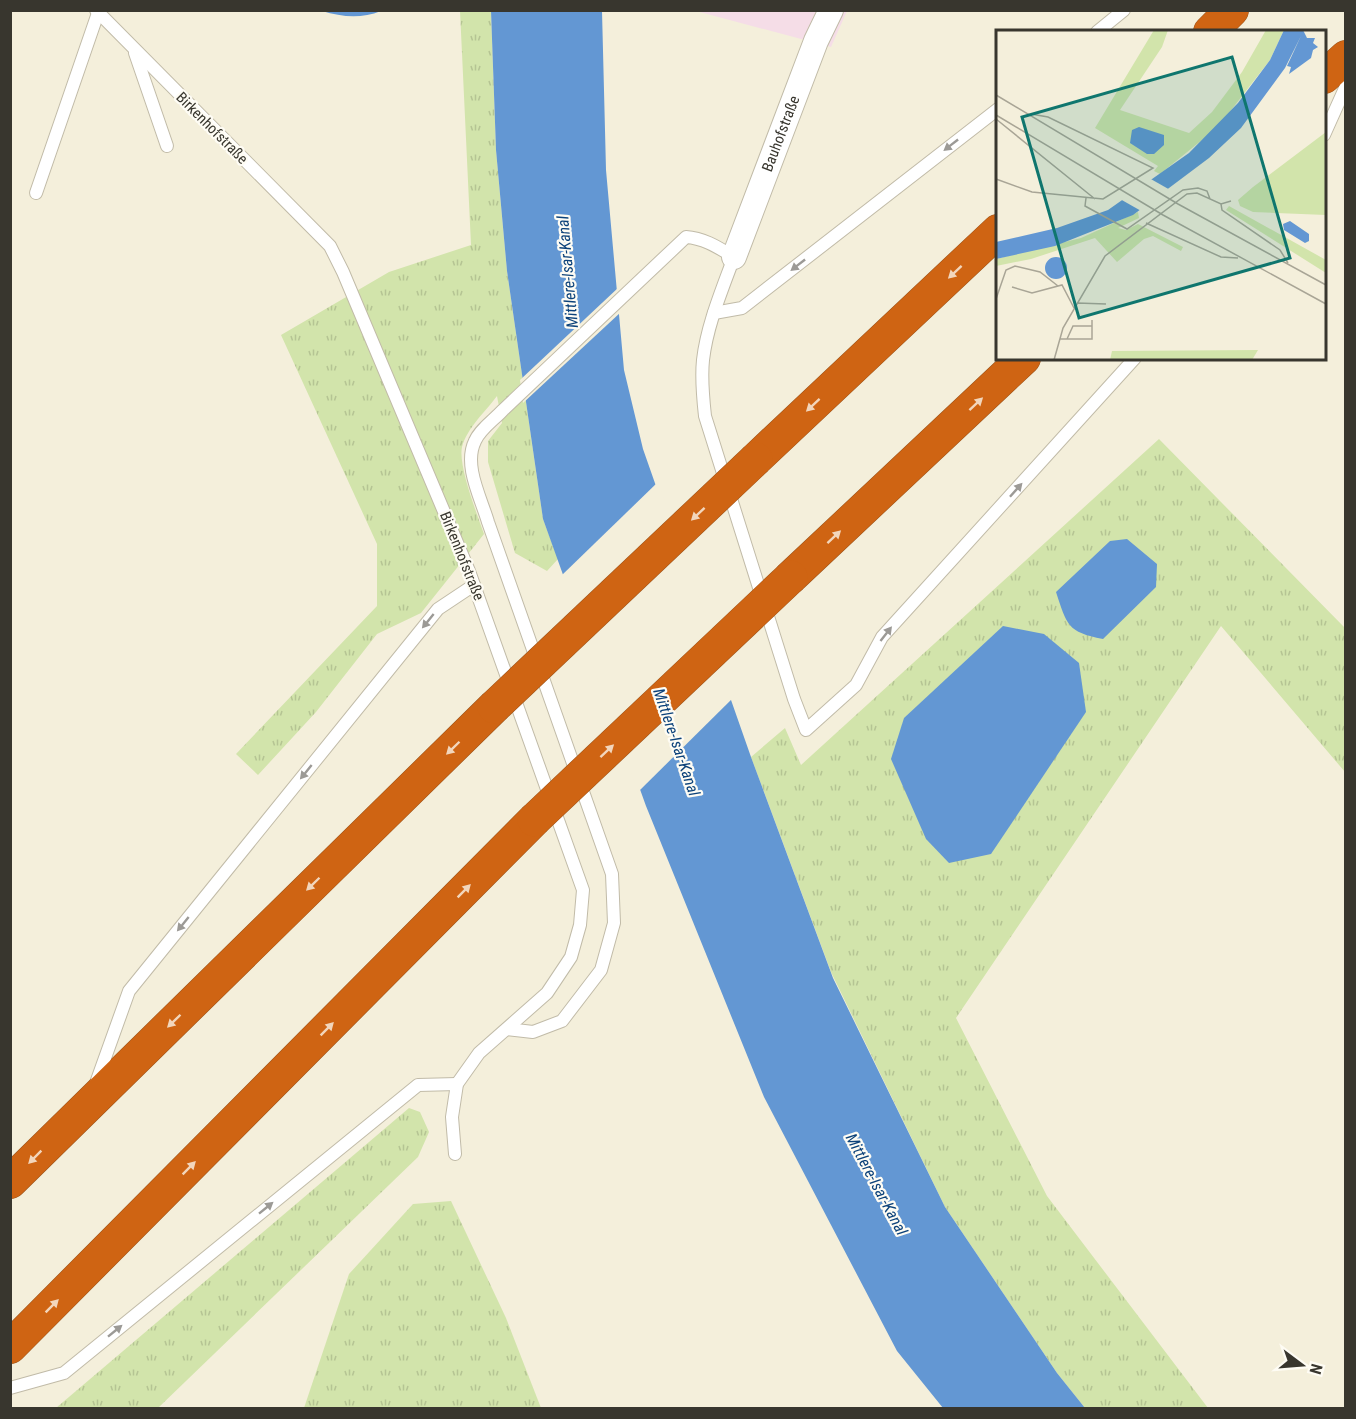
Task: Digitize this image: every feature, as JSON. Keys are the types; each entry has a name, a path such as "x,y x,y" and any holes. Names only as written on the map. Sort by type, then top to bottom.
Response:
{"highway":[{"path":"1212,30 1232,10"},
{"path":"1326,75 1346,57"},
{"path":"10,1182 494,707 996,233"},
{"path":"10,1347 534,820 1022,360"}],"street":[{"name":"Bauhofstraße","path":"734,257 816,41 831,10"}],"lane":[{"path":"1099,30 1124,10"},
{"name":"Birkenhofstraße","path":"36,193 97,12 330,246 343,272 474,585 582,890 580,925 571,957 547,993 479,1053 457,1084 452,1117 455,1154"},
{"path":"134,51 167,146"},
{"path":"1326,131 1346,86"},
{"path":"714,313 742,308 996,111"},
{"path":"507,1029 533,1032 562,1021 601,970 614,923 612,874 499,556 471,468 471,454 476,438 686,237 694,237 713,244 734,257 714,313 703,359 702,388 705,417 794,699 806,730 856,685 882,637 1133,360"},
{"path":"89,1104 129,991 438,609 474,585"},
{"path":"10,1388 64,1373 418,1085 457,1084"}],"shaded area":[{"path":"696,11 847,11 831,47"}],"green space":[{"path":"460,11 491,11 496,150 507,271 543,519 558,559 547,571 515,553 488,462 488,441 502,423 497,396 472,426 462,447 465,478 484,534 421,613 377,634 316,712 258,775 236,754 377,606 377,544 281,335 389,272 471,245"},
{"path":"1159,439 1345,628 1345,772 1221,626 956,1018 1047,1196 1208,1408 1085,1408 1057,1373 945,1207 831,972 751,757 785,728 801,765"},
{"path":"409,1108 420,1112 429,1132 418,1157 158,1408 56,1408"},
{"path":"451,1201 506,1318 541,1408 304,1408 349,1274 413,1204"}],"water":[{"path":"322,11 381,11 352,16"},
{"name":"Mittlere-Isar-Kanal","path":"491,11 602,11 606,170 624,370 643,449 751,757 833,978 945,1207 1057,1373 1085,1408 943,1408 897,1351 764,1097 646,806 543,519 507,271 496,150"},
{"path":"1127,539 1157,564 1156,587 1103,639 1075,630 1066,620 1056,592 1110,541"},
{"path":"1003,626 1044,634 1079,663 1086,712 991,854 949,863 926,839 891,759 904,718"}],"pier":[{"path":"619,287 621,312 523,403 520,380"},
{"path":"658,482 734,697 638,792 561,576"}]}
